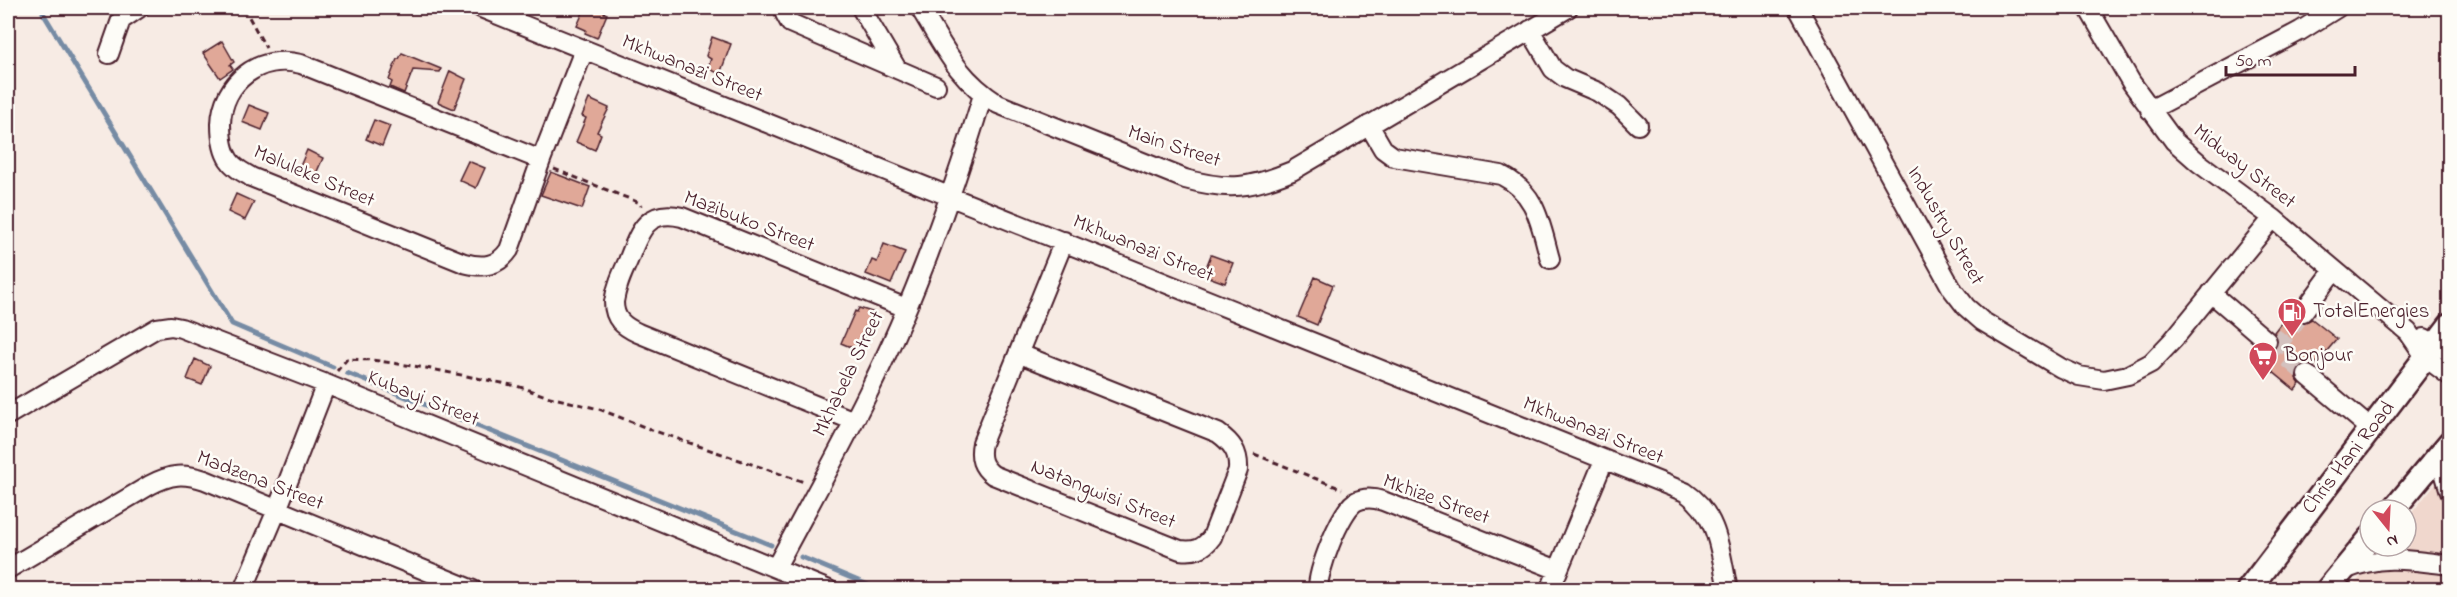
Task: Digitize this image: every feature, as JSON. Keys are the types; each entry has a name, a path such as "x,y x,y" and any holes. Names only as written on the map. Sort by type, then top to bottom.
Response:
{"main road":[{"name":"Chris Hani Road","path":"2248,590 2371,429 2440,344"},
{"path":"2403,498 2444,448"},
{"path":"2327,590 2358,552"}],"street":[{"path":"109,54 121,20 139,8"},
{"name":"Mkhwanazi Street","path":"481,8 1671,486 1697,500 1707,512 1714,527 1728,590"},
{"path":"786,8 784,14 790,22 936,86"},
{"path":"861,8 897,69"},
{"name":"Main Street","path":"920,8 961,74 998,104 1185,179 1214,187 1266,182 1292,171 1568,8"},
{"name":"Industry Street","path":"1798,8 1952,289 1966,307 1982,321 2061,368 2079,376 2104,380 2128,375 2151,363 2273,218"},
{"name":"Midway Street","path":"2088,8 2150,110 2174,141 2199,164 2273,218 2408,332 2440,344 2450,376"},
{"path":"2150,110 2300,31 2337,8"},
{"path":"1530,30 1553,69 1565,78 1598,92 1619,106 1638,125"},
{"name":"Maluleke Street","path":"273,61 246,74 234,84 225,98 221,113 223,147 229,160 237,169 251,177 464,262 483,267 502,260 509,250 540,162 585,50"},
{"path":"273,61 285,60 301,64 540,162"},
{"name":"Mkhabela Street","path":"776,567 854,421 906,308 952,196 983,94"},
{"path":"1369,125 1383,148 1394,157 1501,175 1513,181 1531,200 1551,259"},
{"name":"Mazibuko Street","path":"649,221 658,216 670,214 682,217 906,308"},
{"path":"649,221 639,232 616,292 614,310 622,324 638,333 854,421"},
{"name":"Natangwisi Street","path":"1064,241 980,452 983,465 993,476 1180,550 1189,551 1198,550 1212,537 1238,470 1237,455"},
{"path":"2303,312 2334,270"},
{"path":"2211,293 2266,341"},
{"name":"Kubayi Street","path":"8,415 157,328 171,326 326,384 829,590"},
{"path":"1020,354 1218,433 1229,441 1237,455"},
{"path":"2307,375 2371,429"},
{"path":"243,590 326,384"},
{"path":"2444,448 2450,492"},
{"path":"1550,590 1604,460"},
{"name":"Madzena Street","path":"8,569 150,484 172,475 190,475 473,590"},
{"name":"Mkhize Street","path":"1318,590 1320,571 1343,516 1355,502 1373,498 1558,570"},
{"path":"2343,570 2372,560 2388,558 2450,565"}],"path":[{"path":"244,8 273,61"},
{"path":"540,162 640,203 649,221"},
{"path":"347,359 372,360 426,368 517,386 599,409 652,430 818,487"},
{"path":"1237,455 1252,453 1345,491 1355,502"}],"shaded area":[{"path":"2449,467 2449,589 2350,590 2375,558 2418,558 2418,505"}],"building":[{"path":"585,8 606,8 604,13 607,14 597,38 585,33 586,30 577,26"},
{"path":"712,37 731,44 720,74 707,68 711,59 706,56"},
{"path":"222,41 234,62 230,65 233,69 220,78 203,53"},
{"path":"402,53 441,69 440,72 413,70 404,93 390,87 392,82 389,80 397,59"},
{"path":"450,71 466,79 454,109 438,102"},
{"path":"589,99 609,108 597,132 601,134 595,150 576,142 586,118 582,116"},
{"path":"249,105 269,113 262,130 242,122"},
{"path":"374,120 390,126 382,146 366,139"},
{"path":"307,150 323,158 314,178 298,171"},
{"path":"468,161 485,168 476,188 459,180"},
{"path":"551,172 590,187 582,209 541,195"},
{"path":"236,194 254,202 245,220 228,212"},
{"path":"884,244 905,252 891,284 866,274 872,260 877,262"},
{"path":"1211,255 1233,263 1225,283 1203,275"},
{"path":"1315,277 1333,285 1317,325 1298,317"},
{"path":"2294,306 2293,316 2296,321 2302,323 2312,319 2337,339 2314,366 2304,364 2298,368 2296,378 2300,384 2295,390 2255,357 2260,350 2270,352 2276,348 2278,338 2274,332"},
{"path":"859,308 875,313 860,351 841,343 855,311 857,312"},
{"path":"195,359 210,366 202,385 187,379"}],"waterway":[{"path":"44,8 43,13 232,324 333,367"},
{"path":"347,373 771,545"},
{"path":"801,557 880,590"}],"tunnel":[{"path":"2275,349 2303,312"},
{"path":"2267,341 2307,375"}],"place":[{"name":"TotalEnergies","path":"2292,338"},
{"name":"Bonjour","path":"2263,382"}]}
